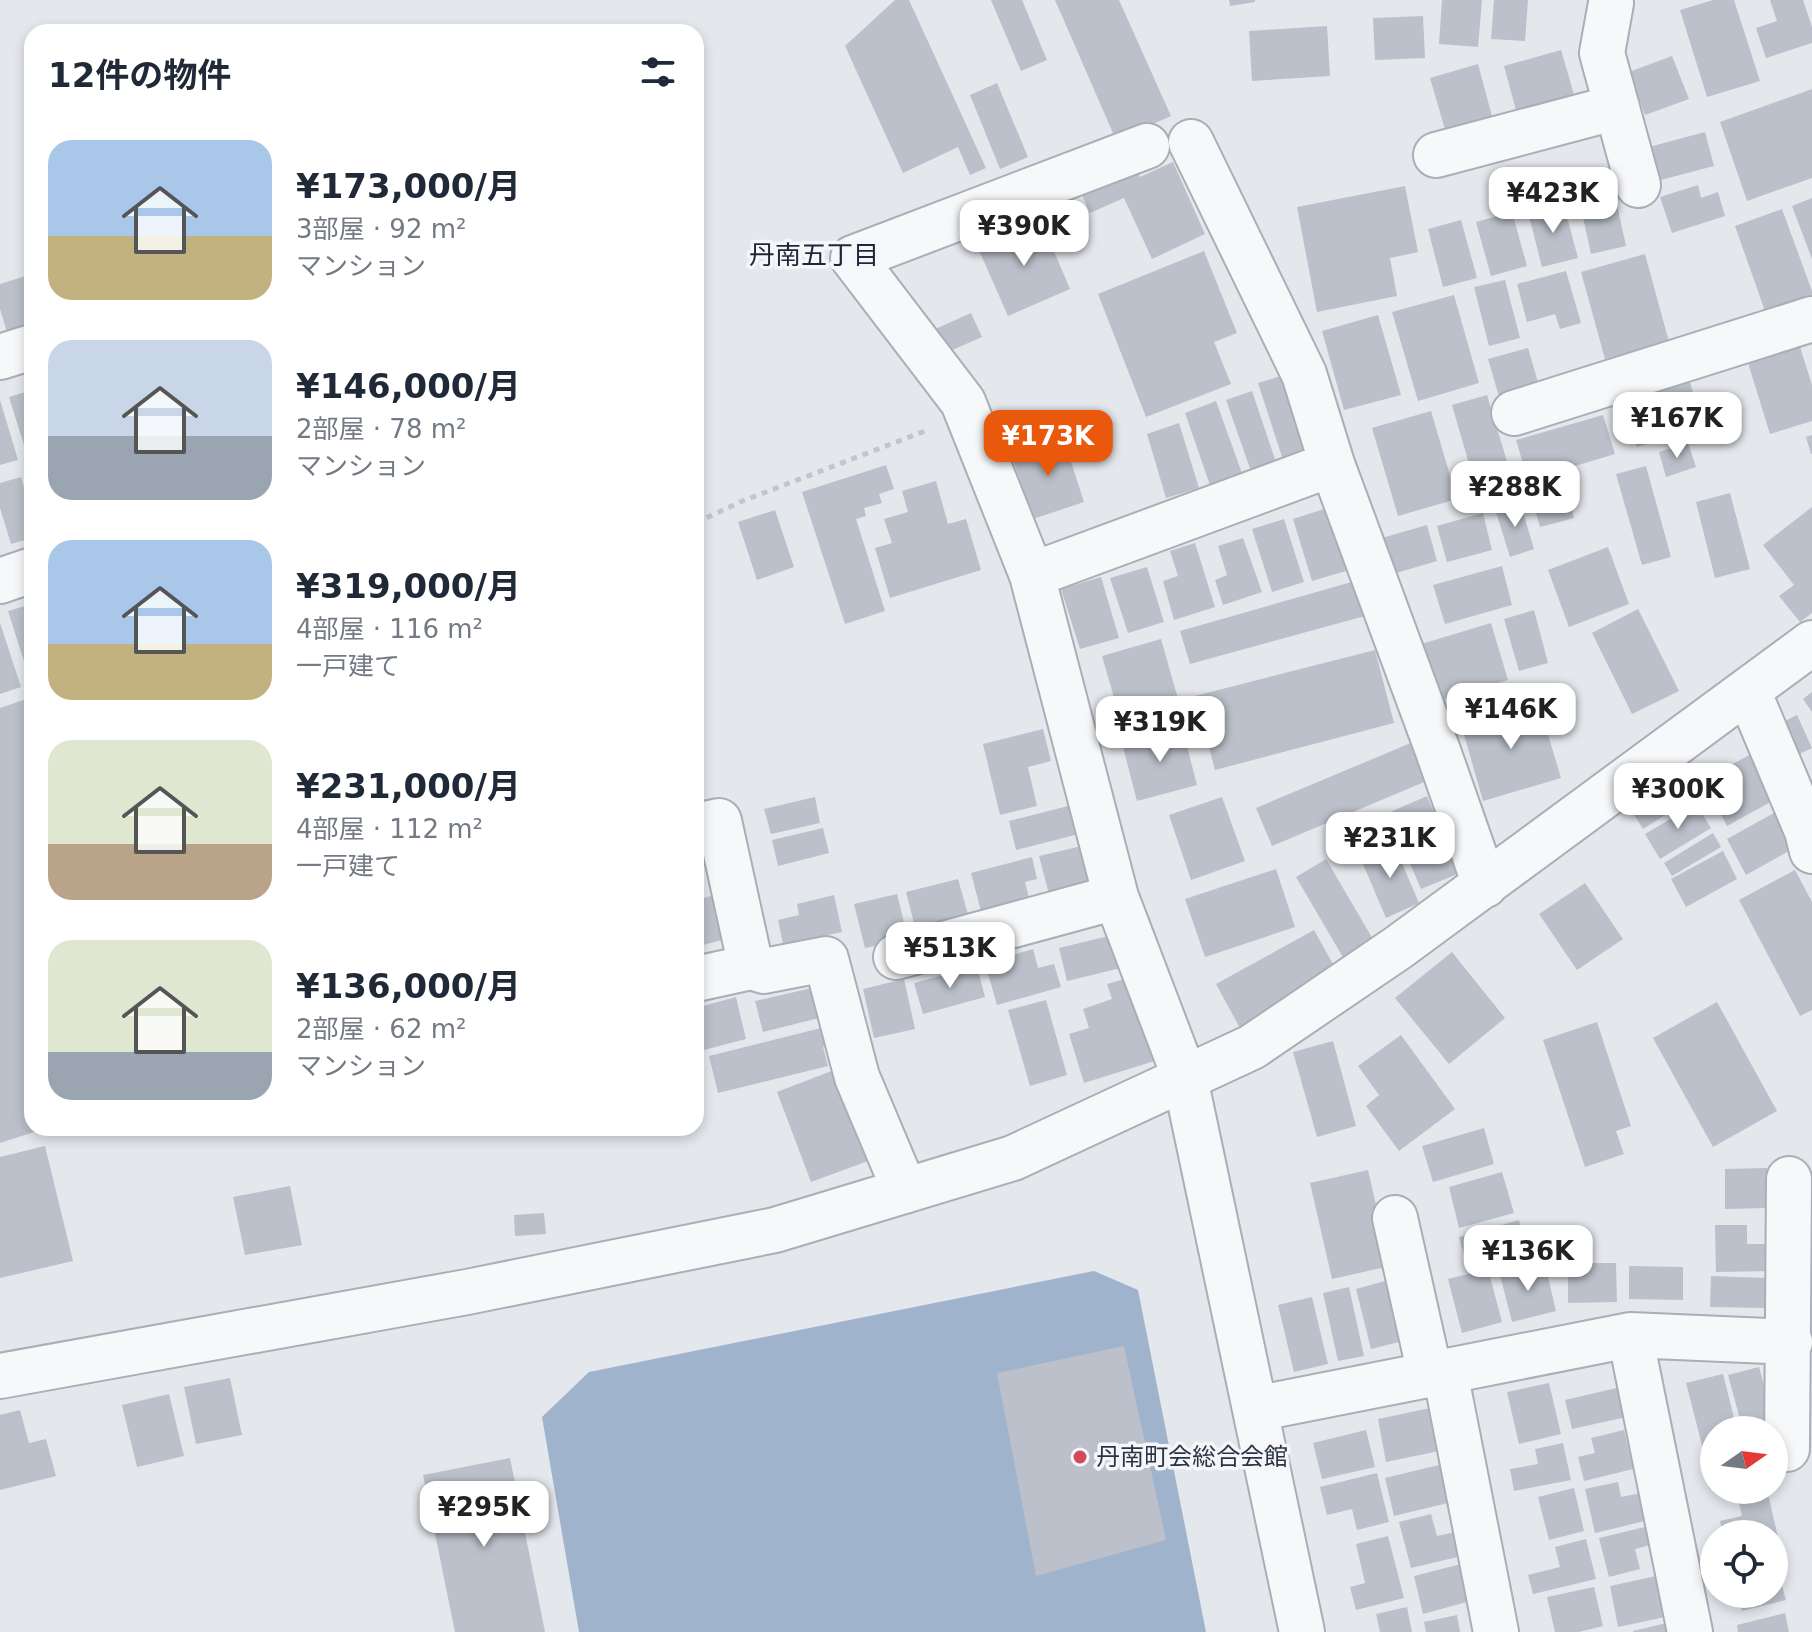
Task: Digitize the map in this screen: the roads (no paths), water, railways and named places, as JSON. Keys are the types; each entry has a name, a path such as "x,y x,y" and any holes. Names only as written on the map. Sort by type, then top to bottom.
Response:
{"street":[{"path":"1608,1 1602,53 1638,185"},
{"path":"1436,155 1617,107"},
{"path":"1191,142 1304,374 1332,464 1485,885"},
{"path":"1147,146 853,258 963,402 1032,575 1116,897 1185,1078 1302,1632"},
{"path":"1514,413 1812,319"},
{"path":"0,357 24,350"},
{"path":"1032,575 1332,464"},
{"path":"0,581 24,573"},
{"path":"0,1376 467,1292 775,1230 1013,1158 1252,1047 1485,885 1812,643"},
{"path":"1748,691 1807,831 1812,851"},
{"path":"704,824 719,821 751,967"},
{"path":"896,957 1116,897"},
{"path":"704,977 751,967 764,971 826,959 857,1077 905,1191"},
{"path":"1788,1416 1789,1179"},
{"path":"1395,1218 1438,1373 1496,1632"},
{"path":"1255,1409 1630,1335 1790,1342"},
{"path":"1630,1335 1690,1632"}],"water":[{"path":"1094,1271 1138,1290 1206,1632 579,1632 542,1417 589,1372"}],"place":[{"name":"丹南町会総合会館","path":"1080,1457"}],"district":[{"name":"丹南五丁目","path":"814,255"}]}
